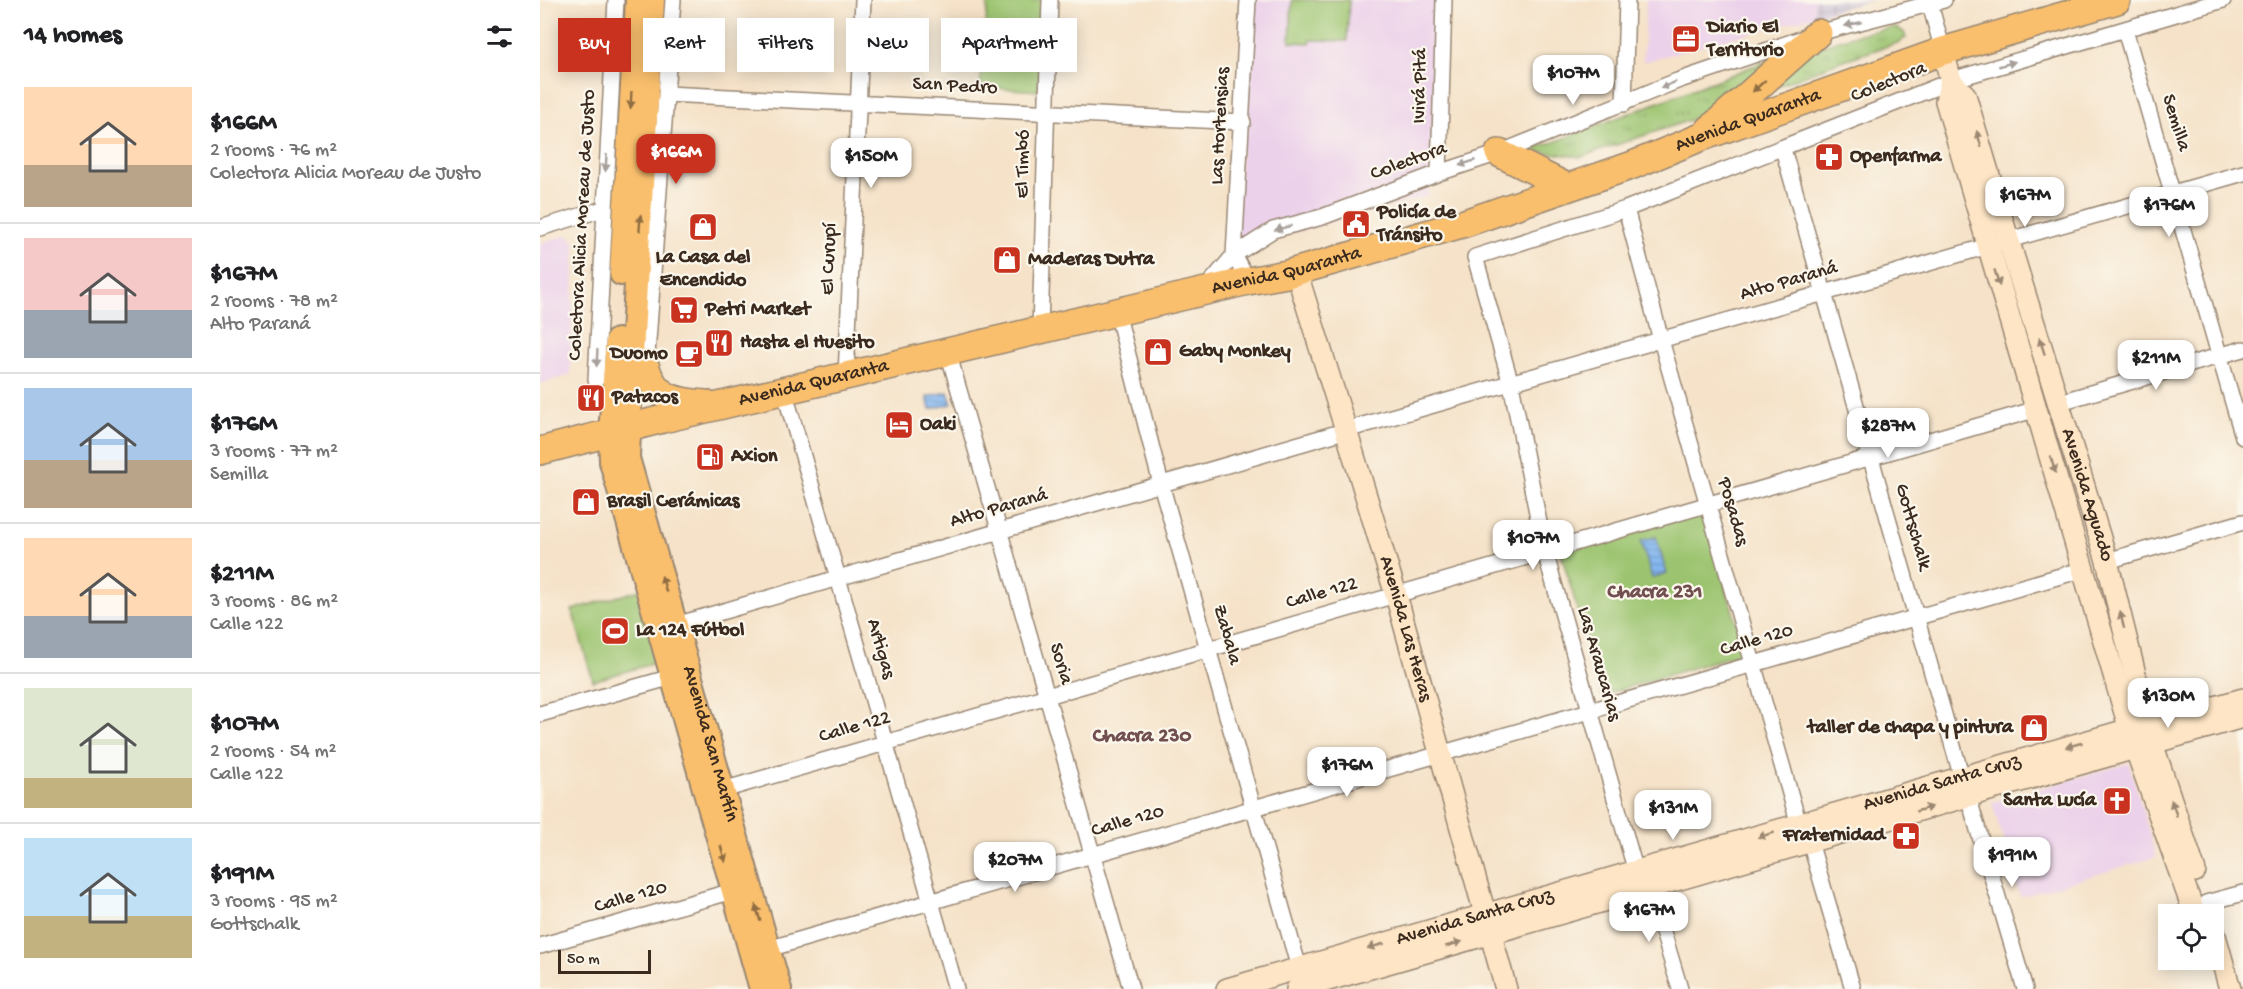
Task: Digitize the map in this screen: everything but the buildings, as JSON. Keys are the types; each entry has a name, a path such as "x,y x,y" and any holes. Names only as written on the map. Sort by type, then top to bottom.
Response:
{"highway":[{"name":"Avenida Quaranta","path":"540,451 784,390 1248,281 1291,273 1465,223 1633,165 1699,138 1943,51 2117,0"},
{"path":"1699,138 1818,33"},
{"path":"1499,153 1568,187"},
{"path":"646,368 648,377 662,394 683,402 721,405"}],"main road":[{"path":"620,431 637,0"},
{"path":"620,431 634,313 653,0"},
{"name":"Avenida Aguado","path":"1943,51 1951,81 1946,101 1987,245 2085,569 2201,904"},
{"name":"Avenida Aguado","path":"1951,81 1965,94 2107,561 2141,736"},
{"name":"Avenida Las Heras","path":"1291,273 1436,755 1483,926 1497,989"},
{"name":"Avenida San Martín","path":"620,431 780,989"},
{"name":"Avenida San Martín","path":"620,431 611,462 761,989"},
{"name":"Avenida Santa Cruz","path":"2141,736 2165,722 2243,699"},
{"name":"Avenida Santa Cruz","path":"1227,989 1305,983 1483,926 1636,872 1804,833 2141,736 2243,717"},
{"name":"Avenida Santa Cruz","path":"1483,926 1650,888 1804,833"},
{"name":"Avenida Las Heras","path":"1483,926 1506,989"},
{"path":"2224,968 2230,989"},
{"path":"2211,970 2216,989"}],"street":[{"name":"Colectora Alicia Moreau de Justo","path":"596,380 603,209 616,0"},
{"path":"646,368 674,0"},
{"name":"El Curupí","path":"846,376 863,0"},
{"name":"El Timbó","path":"1040,330 1050,0"},
{"name":"Las Hortensias","path":"1234,255 1248,0"},
{"name":"Ivirá Pitá","path":"1439,172 1444,0"},
{"path":"1624,104 1627,0"},
{"name":"Colectora","path":"1475,257 1626,209 1951,81 2223,0"},
{"path":"1937,2 1943,51"},
{"name":"Colectora","path":"1234,255 1274,230 1322,217 1439,172 1499,153 1677,81 1818,33 1937,2"},
{"name":"Semilla","path":"2125,30 2243,437"},
{"name":"San Pedro","path":"666,94 1242,122"},
{"name":"Gottschalk","path":"1783,149 2025,989"},
{"name":"Alto Paraná","path":"676,626 838,577 2243,173"},
{"path":"540,228 603,209"},
{"name":"Posadas","path":"1626,209 1754,664 1853,989"},
{"path":"1203,292 1234,255 1248,281"},
{"name":"Las Araucarias","path":"1475,257 1511,384 1545,552 1636,872"},
{"path":"634,313 651,295"},
{"name":"Zabala","path":"1116,312 1161,484 1305,983"},
{"path":"2060,402 2243,349"},
{"name":"Soria","path":"948,352 1131,989"},
{"name":"Artigas","path":"784,390 956,989"},
{"name":"Calle 122","path":"723,790 885,741 2037,409"},
{"path":"2107,561 2243,522"},
{"name":"Calle 120","path":"768,949 2085,569"},
{"path":"540,714 672,677"},
{"path":"1650,888 1680,989"},
{"name":"Calle 120","path":"540,946 734,891"},
{"path":"2219,904 2243,893"}],"shaded area":[{"path":"1253,0 1440,0 1428,196 1234,248"},
{"name":"Diario El Territorio","path":"1646,0 1815,0 1814,16 1643,62"},
{"path":"1815,0 1874,0 1814,16"},
{"path":"568,235 575,243 570,375 540,384 540,243"},
{"path":"2129,763 2156,857 2020,897 1992,802"}],"green space":[{"path":"988,0 1046,0 1045,18 986,18"},
{"path":"1292,0 1349,0 1347,41 1290,42"},
{"path":"1894,27 1904,32 1906,38 1758,94 1809,50 1855,35"},
{"path":"1764,62 1768,68 1693,119 1581,157 1527,150 1554,142"},
{"path":"981,72 1040,72 1039,91 980,87"},
{"path":"1703,511 1745,652 1602,695 1561,553"},
{"name":"La 124 Fútbol","path":"640,590 659,652 655,663 593,681 572,610"}],"water":[{"path":"948,392 952,404 930,409 927,397"},
{"path":"1656,537 1667,574 1652,578 1641,541"}],"place":[{"name":"Diario El Territorio","path":"1686,39"},
{"name":"Openfarma","path":"1829,157"},
{"name":"Policía de Tránsito","path":"1356,224"},
{"name":"La Casa del Encendido","path":"703,227"},
{"name":"Maderas Dutra","path":"1007,260"},
{"name":"Petri Market","path":"684,310"},
{"name":"Hasta el Huesito","path":"719,343"},
{"name":"Gaby Monkey","path":"1158,352"},
{"name":"Duomo","path":"689,354"},
{"name":"Patacos","path":"591,398"},
{"name":"Oaki","path":"899,425"},
{"name":"Axion","path":"710,457"},
{"name":"Brasil Cerámicas","path":"586,502"},
{"name":"La 124 Fútbol","path":"615,631"},
{"name":"taller de chapa y pintura","path":"2034,728"},
{"name":"Santa Lucía","path":"2117,801"},
{"name":"Fraternidad","path":"1906,836"}],"district":[{"name":"Chacra 231","path":"1655,593"},
{"name":"Chacra 230","path":"1142,737"}]}
